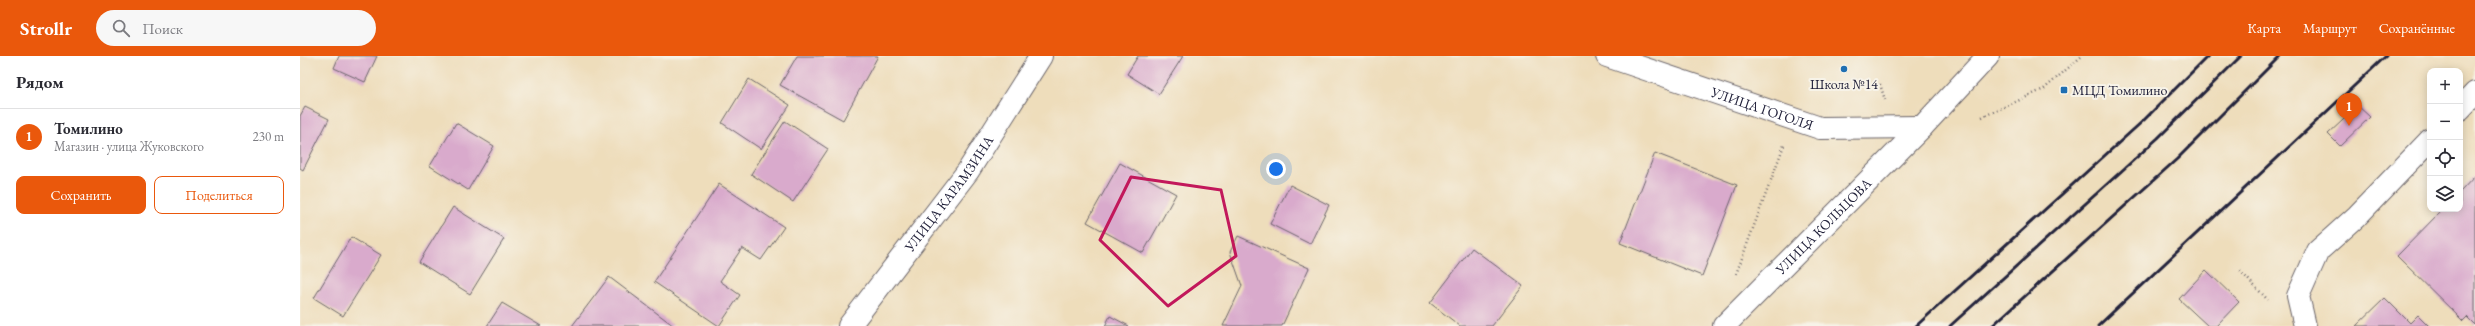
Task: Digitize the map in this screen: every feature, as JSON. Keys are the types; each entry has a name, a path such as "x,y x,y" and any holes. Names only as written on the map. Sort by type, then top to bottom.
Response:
{"street":[{"name":"УЛИЦА КАРАМЗИНА","path":"849,326 968,171 1041,56"},
{"name":"УЛИЦА ГОГОЛЯ","path":"1607,56 1820,128 1922,127"},
{"name":"УЛИЦА КОЛЬЦОВА","path":"1724,326 1922,127 1988,56"},
{"path":"2463,106 2475,93"},
{"path":"2293,326 2298,296 2318,251 2356,217 2427,143"},
{"path":"2298,296 2304,326"}],"path":[{"path":"1982,117 2044,89 2082,56"},
{"path":"1880,84 1887,106"},
{"path":"1734,278 1784,145"},
{"path":"2240,271 2268,300"}],"highlighted area":[{"path":"1131,177 1221,190 1236,256 1168,306 1100,240"}],"building":[{"path":"339,56 377,56 365,82 334,68"},
{"path":"797,56 878,56 843,120 780,85"},
{"path":"1138,56 1183,56 1159,94 1127,74"},
{"path":"749,79 790,105 761,149 722,123"},
{"path":"2358,106 2370,117 2340,146 2328,134"},
{"path":"305,107 329,119 303,170 300,168 300,116"},
{"path":"785,121 828,149 793,202 751,174"},
{"path":"456,123 494,146 468,190 430,166"},
{"path":"1655,153 1737,185 1702,276 1620,243"},
{"path":"1120,163 1176,194 1143,253 1087,222"},
{"path":"2475,176 2475,325 2467,317 2463,321 2397,256 2440,212 2463,212 2463,189"},
{"path":"719,184 784,227 761,260 742,248 720,281 740,295 719,326 654,282"},
{"path":"1290,185 1329,205 1310,244 1270,224"},
{"path":"453,207 504,239 470,294 419,262"},
{"path":"1238,236 1309,268 1282,326 1223,326 1242,286 1230,252"},
{"path":"351,237 381,255 343,316 314,298"},
{"path":"1472,248 1523,286 1492,326 1460,326 1430,303"},
{"path":"2206,270 2239,302 2216,326 2208,326 2179,299"},
{"path":"609,277 674,326 572,326"},
{"path":"2385,298 2410,323 2418,315 2429,326 2356,326"},
{"path":"502,303 541,326 487,326"},
{"path":"1110,316 1129,326 1105,326"}],"railway":[{"path":"1916,326 2144,120 2208,56"},
{"path":"1950,326 2158,138 2241,56"},
{"path":"1992,326 2177,159 2280,56"},
{"path":"2098,326 2386,56"}],"place":[{"name":"Школа №14","path":"1844,69"},
{"name":"МЦД Томилино","path":"2064,90"},
{"name":"Томилино","path":"2349,126"}]}
